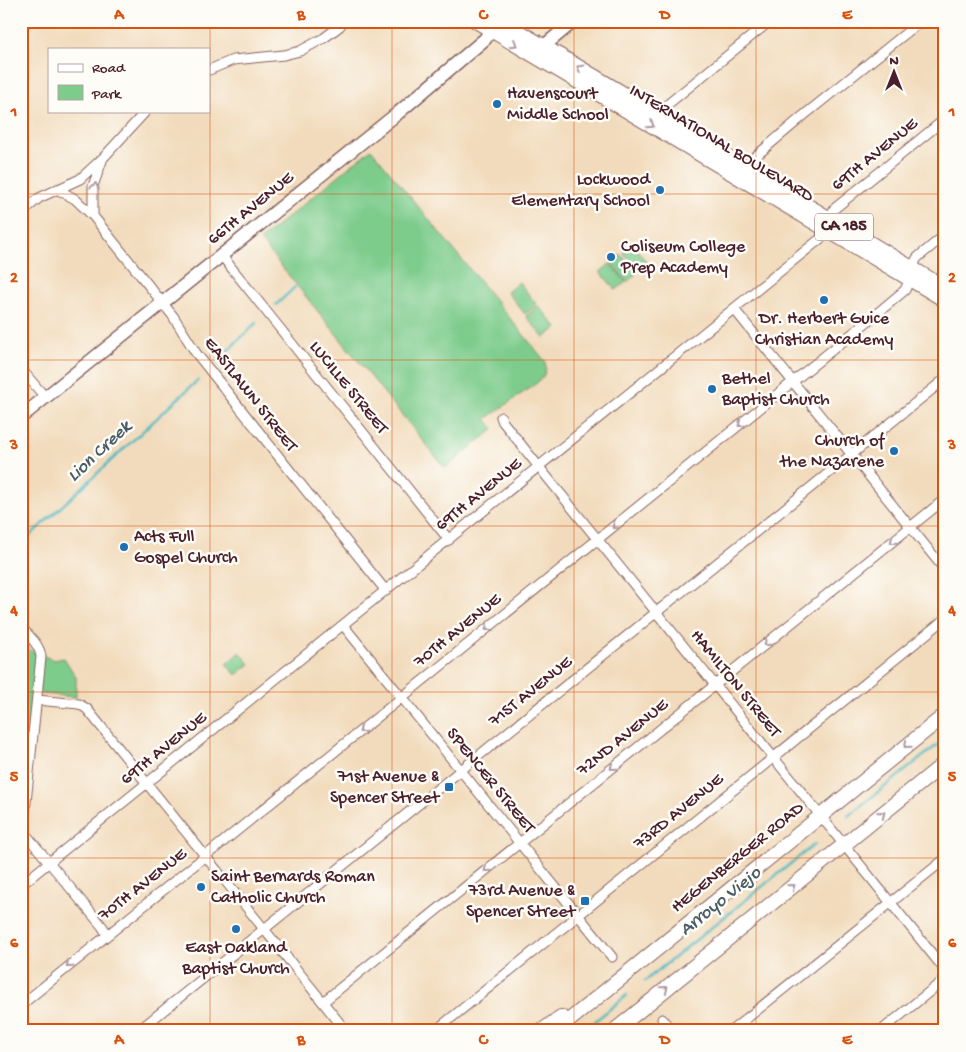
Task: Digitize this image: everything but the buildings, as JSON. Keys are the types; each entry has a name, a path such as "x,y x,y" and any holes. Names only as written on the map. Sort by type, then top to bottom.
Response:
{"main road":[{"name":"INTERNATIONAL BOULEVARD","path":"476,21 496,24 911,273 945,288"},
{"name":"INTERNATIONAL BOULEVARD","path":"540,52 657,113 828,223"},
{"name":"INTERNATIONAL BOULEVARD","path":"911,273 945,300"},
{"name":"HEGENBERGER ROAD","path":"556,1031 945,715"},
{"path":"614,1031 945,763"},
{"path":"542,1031 626,973"},
{"path":"622,1031 649,1002"}],"street":[{"path":"21,26 28,21"},
{"path":"210,70 233,60 300,51 324,38 340,26 343,21"},
{"path":"540,52 574,21"},
{"path":"657,113 770,21"},
{"path":"743,167 921,21"},
{"name":"66TH AVENUE","path":"21,417 398,113 484,39 496,24"},
{"path":"21,213 39,198 80,179 104,157 145,112"},
{"name":"69TH AVENUE","path":"21,885 820,239 834,209 945,119"},
{"path":"93,216 93,186 104,157"},
{"name":"EASTLAWN STREET","path":"57,190 75,199 93,216 179,325 196,354 386,591"},
{"name":"70TH AVENUE","path":"21,1005 905,290 917,258 945,235"},
{"name":"LUCILLE STREET","path":"222,256 449,540"},
{"path":"734,309 945,570"},
{"path":"21,369 45,397"},
{"name":"71ST AVENUE","path":"138,1031 945,379"},
{"name":"HAMILTON STREET","path":"501,417 503,422 714,685 945,970"},
{"name":"72ND AVENUE","path":"323,1002 945,499"},
{"name":"73RD AVENUE","path":"435,1031 945,619"},
{"name":"SPENCER STREET","path":"343,625 612,957"},
{"path":"21,627 40,651 37,700 22,830 107,934"},
{"path":"37,700 78,704 87,709 207,855 344,1030"},
{"path":"731,1031 945,859"},
{"path":"881,1031 945,979"},
{"path":"662,1019 672,1031"},
{"path":"21,1024 27,1031"}],"green space":[{"path":"371,149 545,361 546,370 538,382 486,419 494,429 445,468 260,240"},
{"path":"633,245 648,264 639,272 623,253"},
{"path":"621,255 637,273 627,282 611,263"},
{"path":"610,264 626,282 616,290 600,272"},
{"path":"519,282 537,305 525,314 507,292"},
{"path":"539,306 557,328 544,338 526,316"},
{"path":"21,639 31,651 54,660 64,658 76,677 76,697 32,693 21,798"},
{"path":"240,652 250,664 236,675 226,664"}],"waterway":[{"name":"Lion Creek","path":"276,305 295,287"},
{"name":"Lion Creek","path":"217,361 256,323"},
{"name":"Lion Creek","path":"21,544 198,380"},
{"name":"Arroyo Viejo","path":"848,816 945,739"},
{"name":"Arroyo Viejo","path":"645,981 815,844"},
{"name":"Arroyo Viejo","path":"583,1031 627,995"}],"place":[{"name":"Havenscourt Middle School","path":"497,104"},
{"name":"Lockwood Elementary School","path":"660,190"},
{"name":"Coliseum College Prep Academy","path":"611,257"},
{"name":"Dr. Herbert Guice Christian Academy","path":"824,300"},
{"name":"Bethel Baptist Church","path":"712,389"},
{"name":"Church of the Nazarene","path":"894,451"},
{"name":"Acts Full Gospel Church","path":"124,547"},
{"name":"71st Avenue & Spencer Street","path":"449,787"},
{"name":"Saint Bernards Roman Catholic Church","path":"201,887"},
{"name":"73rd Avenue & Spencer Street","path":"585,901"},
{"name":"East Oakland Baptist Church","path":"236,929"}]}
